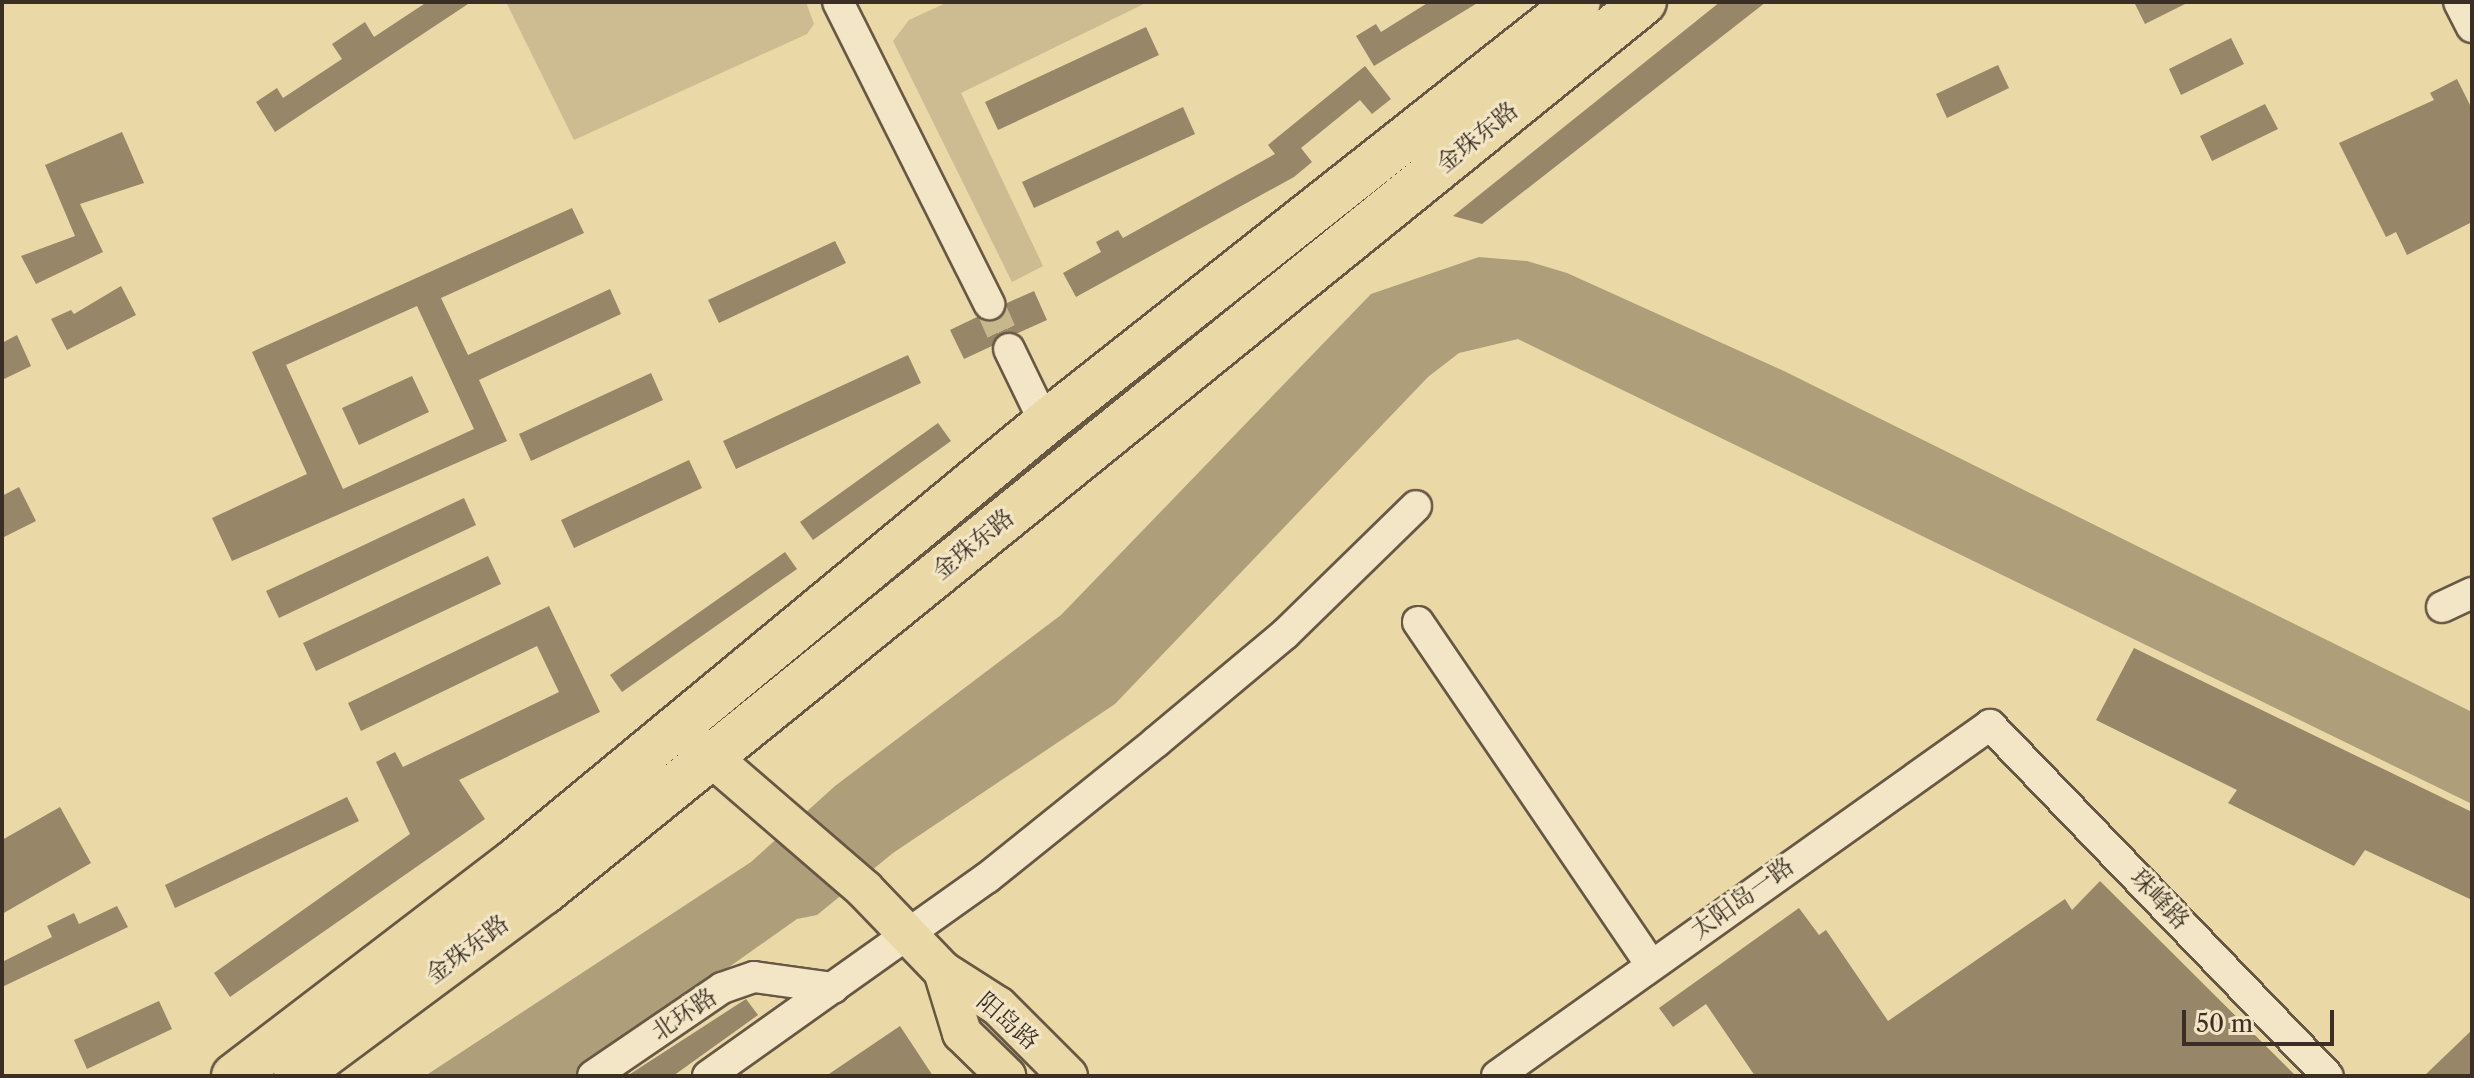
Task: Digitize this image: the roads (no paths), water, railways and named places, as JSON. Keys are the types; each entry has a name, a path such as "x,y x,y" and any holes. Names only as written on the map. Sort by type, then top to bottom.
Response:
{"highway":[{"name":"金珠东路","path":"234,1076 677,728 1045,423 1578,2"},
{"name":"金珠东路","path":"296,1076 544,892 1644,2"}],"main road":[{"name":"阳岛路","path":"677,728 764,807 864,889 943,971 998,1006 1068,1076"},
{"name":"阳岛路","path":"943,971 962,1033 1006,1076"}],"street":[{"path":"838,2 989,304"},
{"path":"2459,2 2472,27"},
{"path":"1009,349 1045,423"},
{"path":"708,1076 833,988 905,932 987,878 1168,733 1285,634 1416,506"},
{"path":"2442,607 2472,593"},
{"path":"1418,622 1651,965"},
{"name":"太阳岛一路","path":"1497,1076 1990,725"},
{"name":"珠峰路","path":"1990,725 2328,1076"},
{"name":"北环路","path":"593,1076 722,988 754,977 833,988"}],"tunnel":[{"path":"989,304 1009,349"}]}
